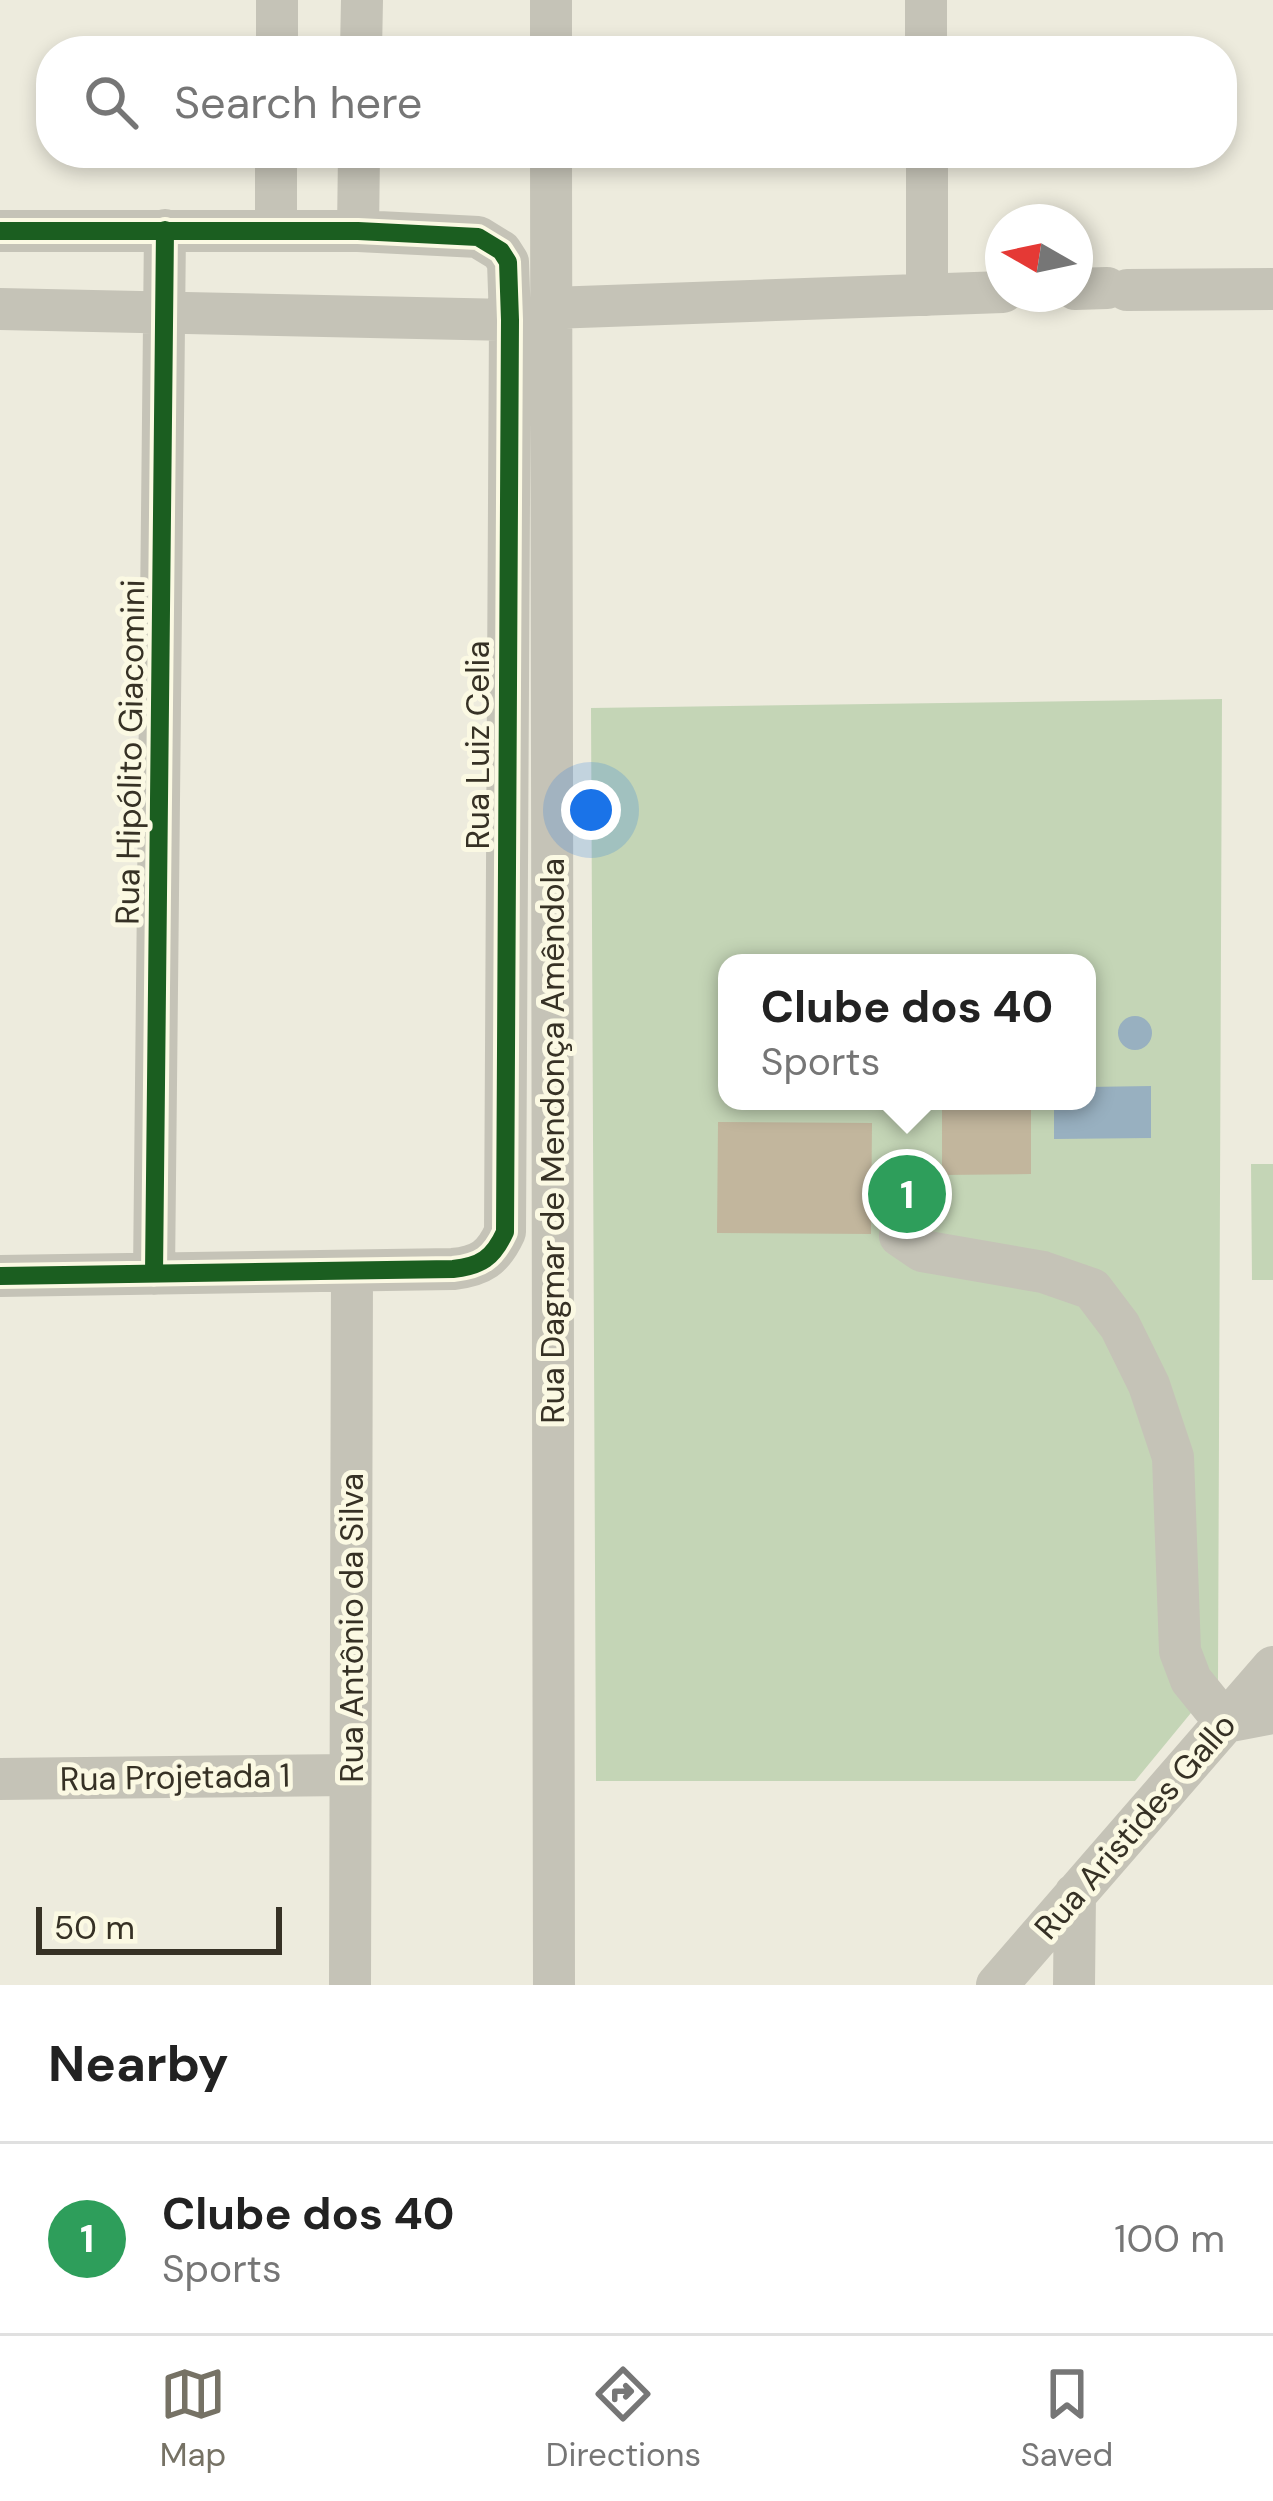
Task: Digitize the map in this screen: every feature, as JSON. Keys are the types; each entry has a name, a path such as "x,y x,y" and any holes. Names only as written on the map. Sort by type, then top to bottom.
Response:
{"street":[{"path":"277,36 278,0"},
{"path":"361,36 362,0"},
{"path":"551,0 551,36"},
{"path":"926,0 926,36"},
{"path":"276,231 277,168"},
{"path":"0,231 358,231 359,168"},
{"name":"Rua Dagmar de Mendonça Amêndola","path":"551,168 554,1985"},
{"path":"927,168 927,295"},
{"name":"Rua Hipólito Giacomini","path":"154,1274 165,230"},
{"name":"Rua Luiz Celia","path":"352,1272 476,1267 495,1253 505,1232 508,262 490,242 478,237 358,231"},
{"path":"1103,289 1273,289"},
{"path":"551,308 985,293"},
{"path":"0,309 510,320"},
{"path":"900,1236 922,1250 1043,1272 1092,1289 1120,1326 1149,1385 1173,1457 1180,1651 1191,1680 1225,1722 1273,1713"},
{"path":"0,1276 352,1272"},
{"name":"Rua Antônio da Silva","path":"350,1985 352,1272"},
{"name":"Rua Aristides Gallo","path":"998,1985 1273,1667"},
{"name":"Rua Projetada 1","path":"0,1779 350,1775"},
{"path":"1074,1985 1076,1894"}],"green space":[{"path":"1222,699 1218,1680 1135,1781 596,1781 591,708"},
{"path":"1251,1164 1273,1164 1273,1280 1252,1280"}],"water":[{"path":"1135,1016 1147,1021 1152,1033 1147,1045 1135,1050 1123,1045 1118,1033 1123,1021"},
{"path":"1151,1086 1151,1138 1054,1139 1054,1110 1096,1110 1096,1087"}],"building":[{"path":"942,1110 1031,1110 1031,1174 942,1175"},
{"path":"718,1122 872,1123 871,1234 717,1233"}],"cycle path":[{"path":"154,1274 165,230"},
{"path":"0,231 358,231 478,237 501,251 508,262 510,320 505,1232 485,1259 453,1269 0,1276"}],"place":[{"name":"Clube dos 40","path":"907,1194"}]}
